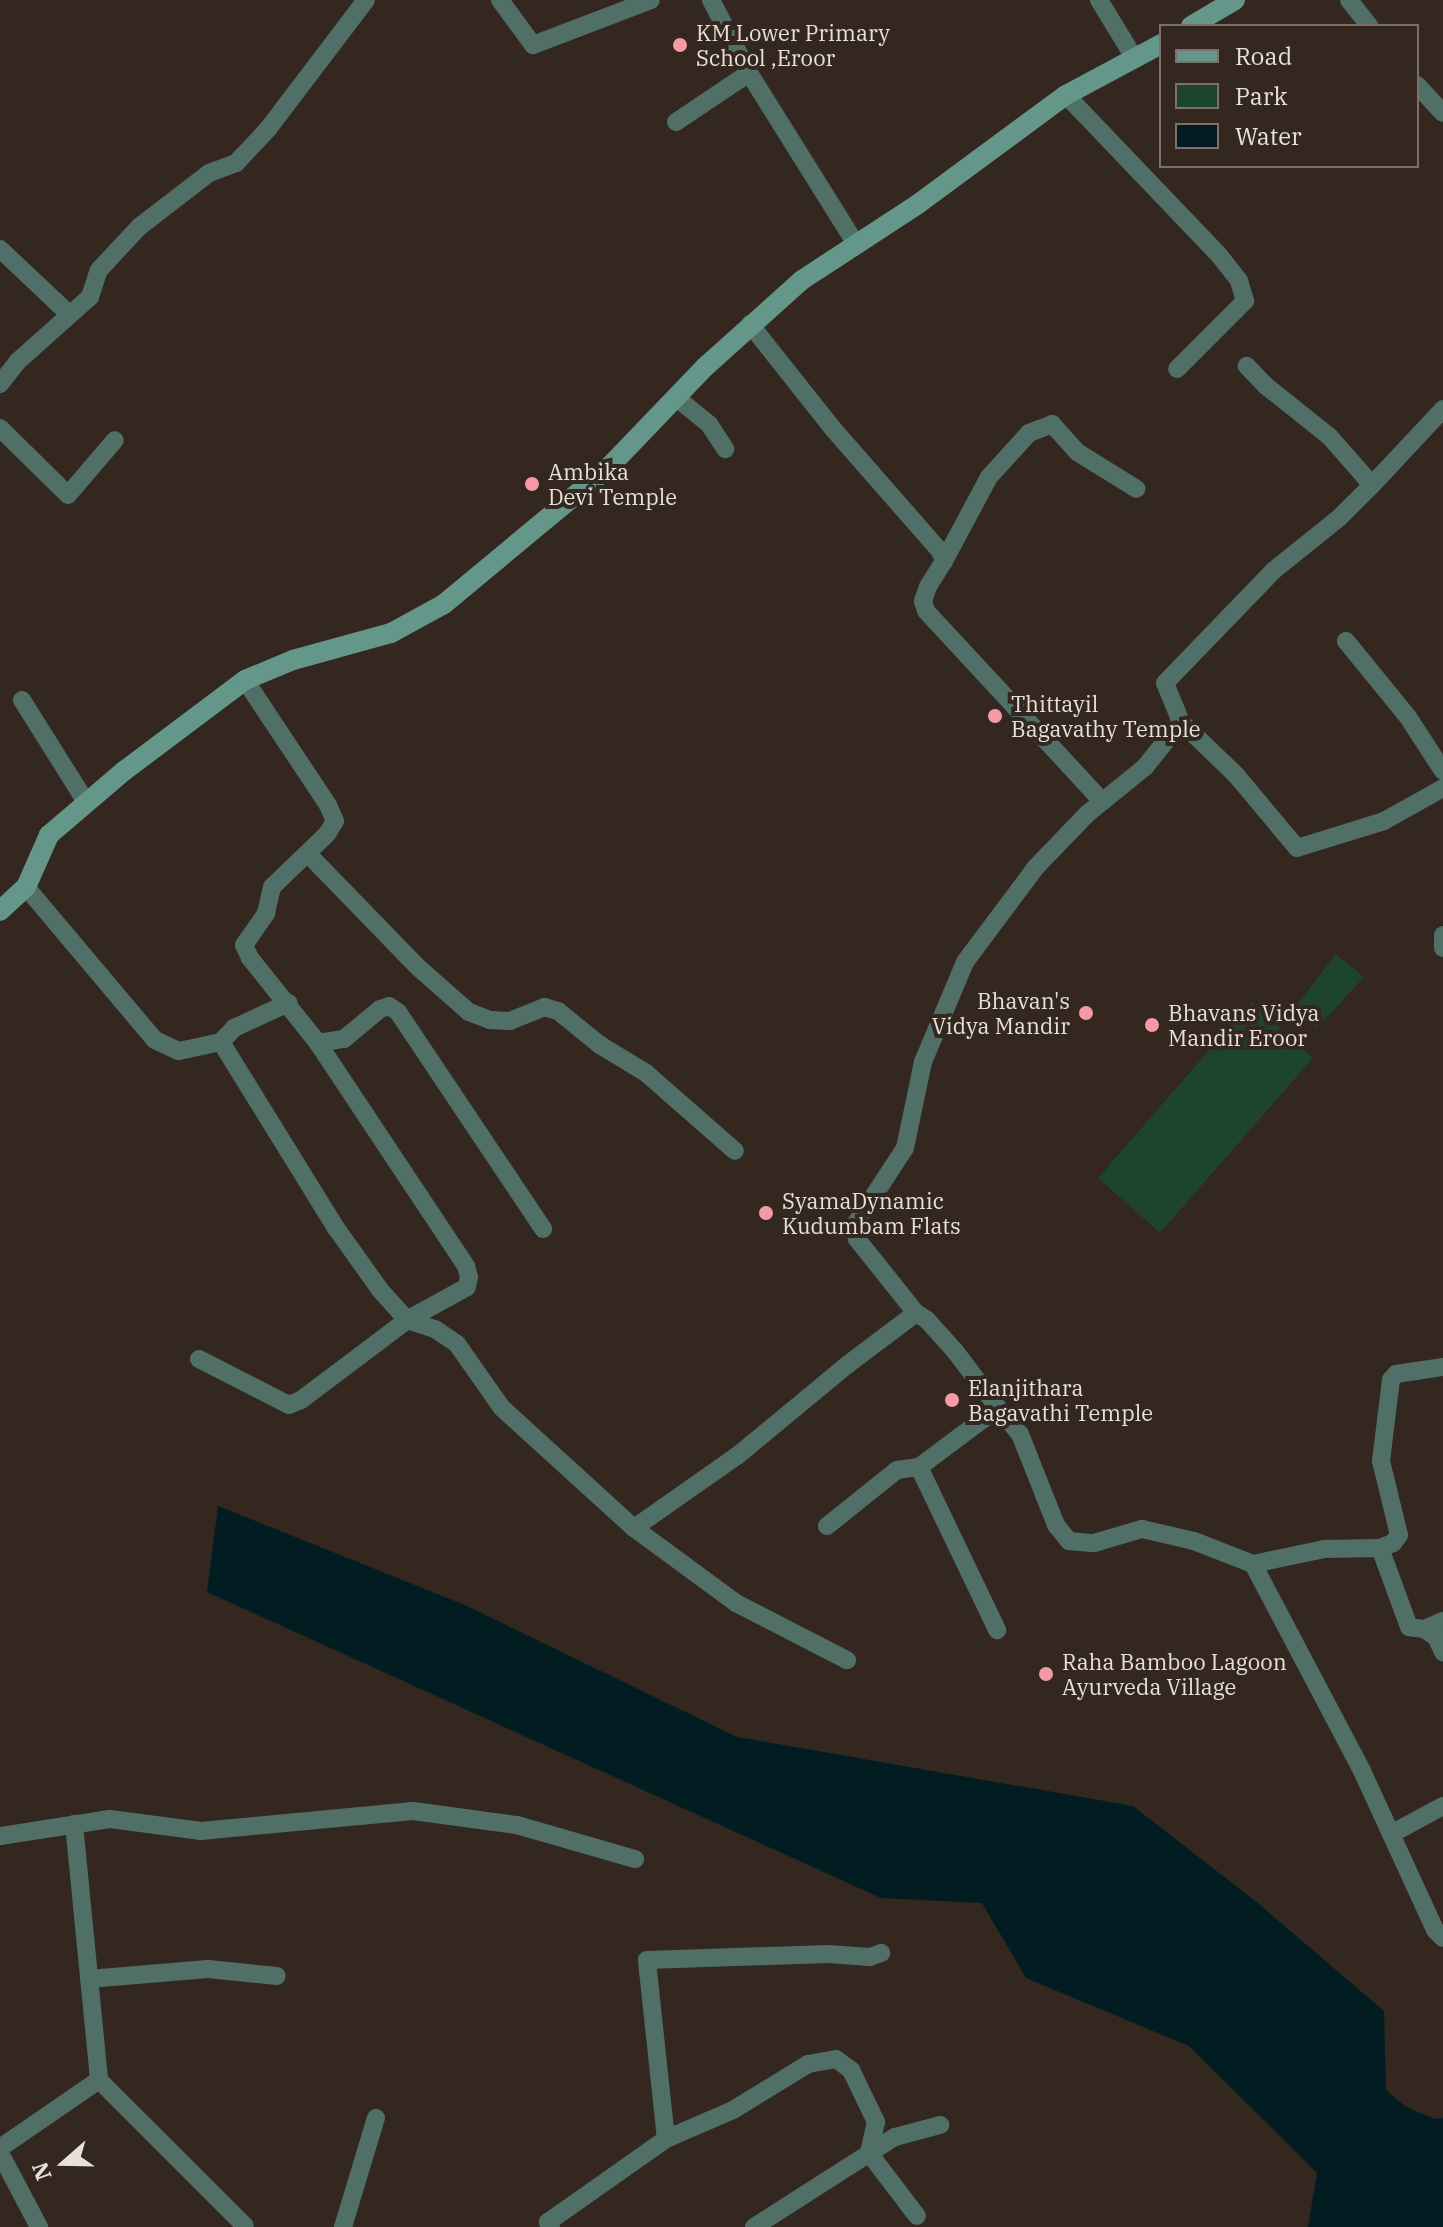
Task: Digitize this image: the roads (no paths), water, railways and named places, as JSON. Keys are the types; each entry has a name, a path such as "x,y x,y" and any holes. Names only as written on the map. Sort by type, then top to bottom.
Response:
{"street":[{"path":"0,384 17,362 90,297 99,270 139,227 209,173 236,163 268,129 366,0"},
{"path":"500,0 533,45 651,0"},
{"path":"711,0 749,73 856,244"},
{"path":"1099,0 1135,59"},
{"path":"1194,24 1235,0"},
{"path":"1349,0 1367,24"},
{"path":"0,911 26,887 49,835 86,802 245,680 293,660 391,633 444,604 610,466 750,324 802,280 918,204 1066,95 1159,45"},
{"path":"676,122 749,73"},
{"path":"1419,87 1443,113"},
{"path":"1066,95 1219,255 1239,281 1245,301 1177,369"},
{"path":"0,249 69,314"},
{"path":"750,324 834,430 931,540 944,561"},
{"path":"1247,366 1266,386 1330,437 1372,485"},
{"path":"678,399 709,424 725,449"},
{"path":"1443,409 1339,518 1273,571 1165,683 1181,722 1236,775 1297,848 1384,821 1443,788"},
{"path":"1103,802 926,611 923,601 989,477 1029,433 1052,424 1077,452 1137,489"},
{"path":"0,428 68,495 115,440"},
{"path":"1346,641 1408,717 1443,771"},
{"path":"199,1359 289,1405 301,1400 407,1320 467,1287 469,1277 466,1266 318,1043 250,958 244,945 266,913 272,887 308,854 335,821 328,805 245,680"},
{"path":"22,700 86,802"},
{"path":"1181,722 1145,767 1103,802 1036,867 965,962 923,1062 905,1148 854,1226 857,1239 916,1313 927,1320 955,1351 1020,1434 1056,1525 1069,1541 1094,1543 1142,1529 1194,1541 1253,1564 1324,1549 1380,1548 1393,1543 1399,1535 1381,1461 1391,1380 1396,1374 1443,1367"},
{"path":"308,854 420,969 469,1012 490,1020 510,1021 544,1007 558,1011 600,1045 646,1073 735,1151"},
{"path":"26,887 155,1040 179,1051 221,1042 234,1028 288,1003"},
{"path":"1443,935 1443,948"},
{"path":"318,1043 344,1039 380,1009 389,1006 398,1012 543,1229"},
{"path":"221,1042 336,1228 381,1291 407,1320 435,1329 457,1344 502,1408 634,1528 736,1603 847,1660"},
{"path":"634,1528 737,1456 847,1365 916,1313"},
{"path":"827,1526 897,1470 919,1467 998,1408"},
{"path":"919,1467 997,1630"},
{"path":"1380,1548 1409,1627 1424,1629 1436,1637 1443,1652"},
{"path":"1253,1564 1391,1834 1435,1930 1443,1938"},
{"path":"1424,1629 1443,1621"},
{"path":"1391,1834 1443,1806"},
{"path":"0,1836 110,1819 201,1831 413,1811 517,1825 635,1859"},
{"path":"74,1824 99,2080 245,2226"},
{"path":"666,2139 647,1960 828,1954 870,1957 881,1953"},
{"path":"89,1979 208,1969 277,1976"},
{"path":"551,2227 548,2222 666,2139 733,2110 808,2064 836,2059 851,2070 876,2122 869,2153"},
{"path":"39,2227 0,2151 99,2080"},
{"path":"343,2227 376,2118"},
{"path":"754,2227 895,2137 940,2125"},
{"path":"869,2153 917,2216"}],"water":[{"path":"218,1506 467,1606 737,1737 1133,1806 1254,1900 1384,2011 1386,2090 1406,2107 1435,2119 1443,2118 1443,2227 1308,2227 1317,2173 1189,2046 1026,1978 982,1903 881,1898 207,1592"}],"place":[{"name":"KM Lower Primary School ,Eroor","path":"680,45"},
{"name":"Ambika Devi Temple","path":"532,484"},
{"name":"Thittayil Bagavathy Temple","path":"995,716"},
{"name":"Bhavan's Vidya Mandir","path":"1086,1013"},
{"name":"Bhavans Vidya Mandir Eroor","path":"1152,1025"},
{"name":"SyamaDynamic Kudumbam Flats","path":"766,1213"},
{"name":"Elanjithara Bagavathi Temple","path":"952,1400"},
{"name":"Raha Bamboo Lagoon Ayurveda Village","path":"1046,1674"}]}
